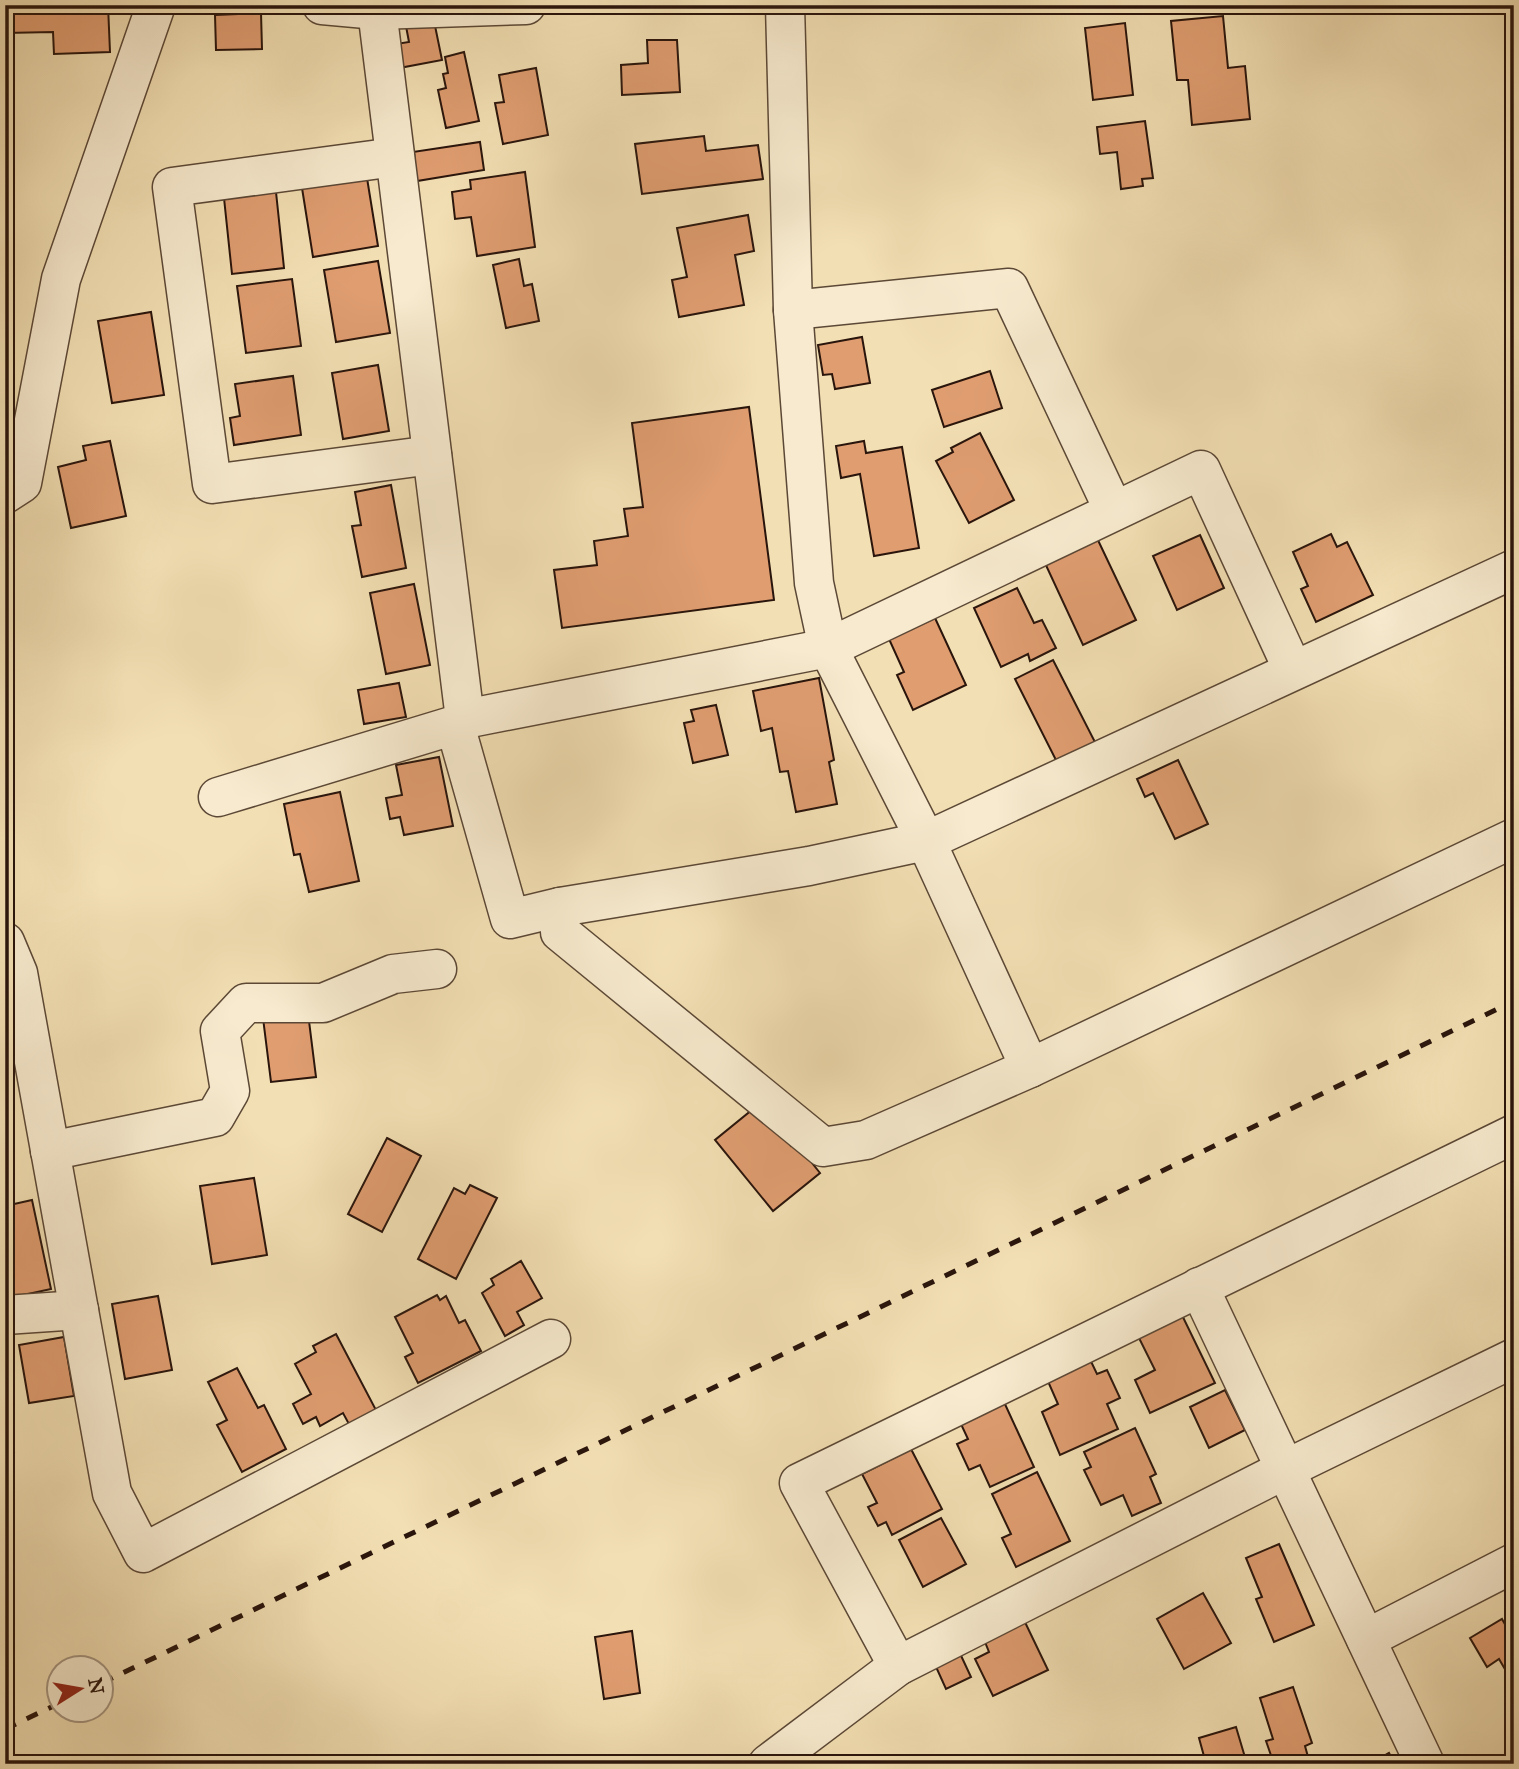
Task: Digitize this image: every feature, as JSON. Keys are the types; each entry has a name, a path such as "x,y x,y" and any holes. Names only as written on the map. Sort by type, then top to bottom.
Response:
{"street":[{"path":"5,495 22,483 61,279 156,5"},
{"path":"322,5 377,10 526,5"},
{"path":"785,5 793,310 814,583 828,649 926,841 1030,1068"},
{"path":"377,10 432,455 460,722 510,919 560,907 809,866 926,841 1514,569"},
{"path":"395,157 172,187 212,484 432,455"},
{"path":"793,310 1009,288 1114,511"},
{"path":"218,797 460,722 828,649 1201,470 1293,670"},
{"path":"560,907 560,932 823,1147 866,1140 1030,1068 1514,838"},
{"path":"5,942 18,973 112,1493 143,1553 551,1339"},
{"path":"50,1151 215,1117 230,1091 219,1031 246,1003 323,1003 393,974 437,969"},
{"path":"898,1666 799,1483 1514,1134"},
{"path":"1199,1287 1425,1764"},
{"path":"5,1315 79,1310"},
{"path":"768,1764 898,1666 1284,1470 1514,1358"},
{"path":"1366,1639 1514,1563"}],"building":[{"path":"5,5 108,5 110,52 54,54 53,32 5,33"},
{"path":"261,13 262,49 216,50 215,15"},
{"path":"433,16 442,60 394,69 390,45 409,42 405,21"},
{"path":"1223,16 1228,68 1245,66 1250,119 1192,125 1188,80 1177,80 1171,21"},
{"path":"1125,23 1133,95 1093,100 1085,28"},
{"path":"647,40 677,40 680,92 622,95 621,65 648,63"},
{"path":"464,52 479,121 446,128 438,90 446,88 443,74 448,73 445,57"},
{"path":"536,68 548,135 503,144 495,103 504,102 499,75"},
{"path":"1145,121 1153,178 1142,179 1143,186 1121,189 1117,152 1100,154 1097,127"},
{"path":"704,136 706,151 758,145 763,179 642,194 635,144"},
{"path":"480,142 484,170 411,182 406,153"},
{"path":"525,172 535,247 477,256 471,217 455,219 452,192 471,189 470,180"},
{"path":"5,175 8,175 9,230 5,230"},
{"path":"367,178 378,246 313,257 302,188"},
{"path":"276,192 284,268 232,274 224,198"},
{"path":"748,215 754,251 735,255 744,305 679,317 672,280 687,277 677,228"},
{"path":"519,259 524,286 532,284 539,321 506,328 493,265"},
{"path":"378,261 390,333 336,342 324,270"},
{"path":"292,279 301,346 246,353 237,286"},
{"path":"151,312 164,395 112,403 98,321"},
{"path":"862,337 870,383 835,389 832,374 823,375 818,345"},
{"path":"378,365 389,431 343,439 332,373"},
{"path":"990,371 1002,408 944,427 932,390"},
{"path":"293,376 301,435 234,445 230,418 240,416 235,384"},
{"path":"749,407 774,600 562,628 554,570 597,565 594,541 628,536 624,509 643,507 632,423"},
{"path":"980,433 1014,500 969,523 936,461 953,452 951,448"},
{"path":"110,441 126,516 71,528 58,467 86,460 83,446"},
{"path":"864,441 866,453 902,447 919,548 874,556 860,474 841,478 836,446"},
{"path":"391,485 406,568 362,577 352,526 361,525 355,492"},
{"path":"1331,534 1337,547 1347,542 1373,595 1316,622 1301,589 1308,586 1293,552"},
{"path":"1200,535 1224,588 1177,610 1153,556"},
{"path":"1096,536 1136,620 1083,645 1044,561"},
{"path":"414,584 430,665 386,674 370,593"},
{"path":"1017,588 1034,623 1042,620 1056,648 1030,661 1028,654 1001,667 974,608"},
{"path":"935,618 966,685 913,710 897,675 904,672 889,639"},
{"path":"1053,660 1097,746 1059,766 1015,679"},
{"path":"819,678 834,760 829,762 837,804 796,812 788,771 780,772 772,728 761,731 753,691"},
{"path":"399,683 406,717 364,724 358,690"},
{"path":"716,705 728,755 693,763 684,723 694,721 691,710"},
{"path":"439,757 453,826 404,835 400,817 390,819 386,798 402,795 396,765"},
{"path":"1178,760 1208,824 1175,839 1153,793 1145,797 1137,779"},
{"path":"340,792 359,881 309,892 300,854 294,855 284,804"},
{"path":"308,1013 316,1077 271,1082 263,1018"},
{"path":"758,1105 791,1146 796,1143 820,1173 773,1211 715,1140"},
{"path":"387,1138 421,1156 382,1232 348,1214"},
{"path":"254,1178 267,1255 212,1264 200,1186"},
{"path":"470,1185 497,1198 456,1279 418,1259 454,1188 465,1194"},
{"path":"32,1200 51,1289 5,1299 5,1206"},
{"path":"521,1261 542,1298 517,1312 524,1325 505,1336 482,1293 494,1285 491,1279"},
{"path":"437,1295 440,1300 446,1296 459,1323 465,1320 481,1351 418,1383 405,1357 413,1353 395,1317"},
{"path":"158,1296 172,1370 125,1379 112,1304"},
{"path":"1180,1311 1215,1383 1150,1413 1135,1380 1155,1370 1136,1332"},
{"path":"5,1332 12,1365 5,1366"},
{"path":"336,1334 377,1412 350,1426 343,1413 320,1426 316,1417 303,1424 293,1404 311,1394 295,1364 316,1352 313,1346"},
{"path":"64,1337 74,1396 29,1403 19,1345"},
{"path":"1086,1351 1097,1374 1107,1370 1120,1398 1107,1404 1118,1429 1060,1455 1042,1412 1058,1404 1043,1370"},
{"path":"237,1368 258,1408 264,1405 286,1449 242,1472 217,1425 227,1420 208,1382"},
{"path":"1225,1390 1245,1430 1209,1448 1190,1407"},
{"path":"5,1396 11,1396 14,1452 5,1452"},
{"path":"1004,1402 1034,1467 990,1487 980,1465 969,1470 957,1444 968,1439 960,1422"},
{"path":"1135,1428 1156,1474 1150,1477 1161,1503 1132,1516 1123,1495 1101,1505 1084,1470 1091,1467 1084,1452"},
{"path":"911,1449 942,1509 892,1535 886,1522 878,1526 868,1507 877,1503 862,1474"},
{"path":"1037,1472 1070,1541 1016,1567 1002,1538 1011,1534 992,1494"},
{"path":"941,1518 966,1564 923,1587 899,1540"},
{"path":"1279,1544 1314,1625 1274,1642 1256,1599 1262,1597 1246,1558"},
{"path":"1203,1593 1231,1643 1184,1669 1157,1619"},
{"path":"1023,1618 1048,1670 993,1696 975,1659 989,1652 983,1637"},
{"path":"1502,1619 1507,1628 1514,1624 1514,1667 1506,1671 1499,1659 1487,1667 1470,1638"},
{"path":"632,1631 640,1693 604,1699 595,1637"},
{"path":"957,1647 971,1677 946,1689 932,1658"},
{"path":"1293,1687 1312,1743 1305,1746 1310,1764 1274,1764 1266,1741 1273,1739 1260,1698"},
{"path":"1236,1727 1247,1764 1195,1764 1205,1760 1199,1738"},
{"path":"1389,1753 1395,1764 1370,1764"}],"railway":[{"path":"116,1676 1514,1001"},
{"path":"5,1729 46,1710"}]}
